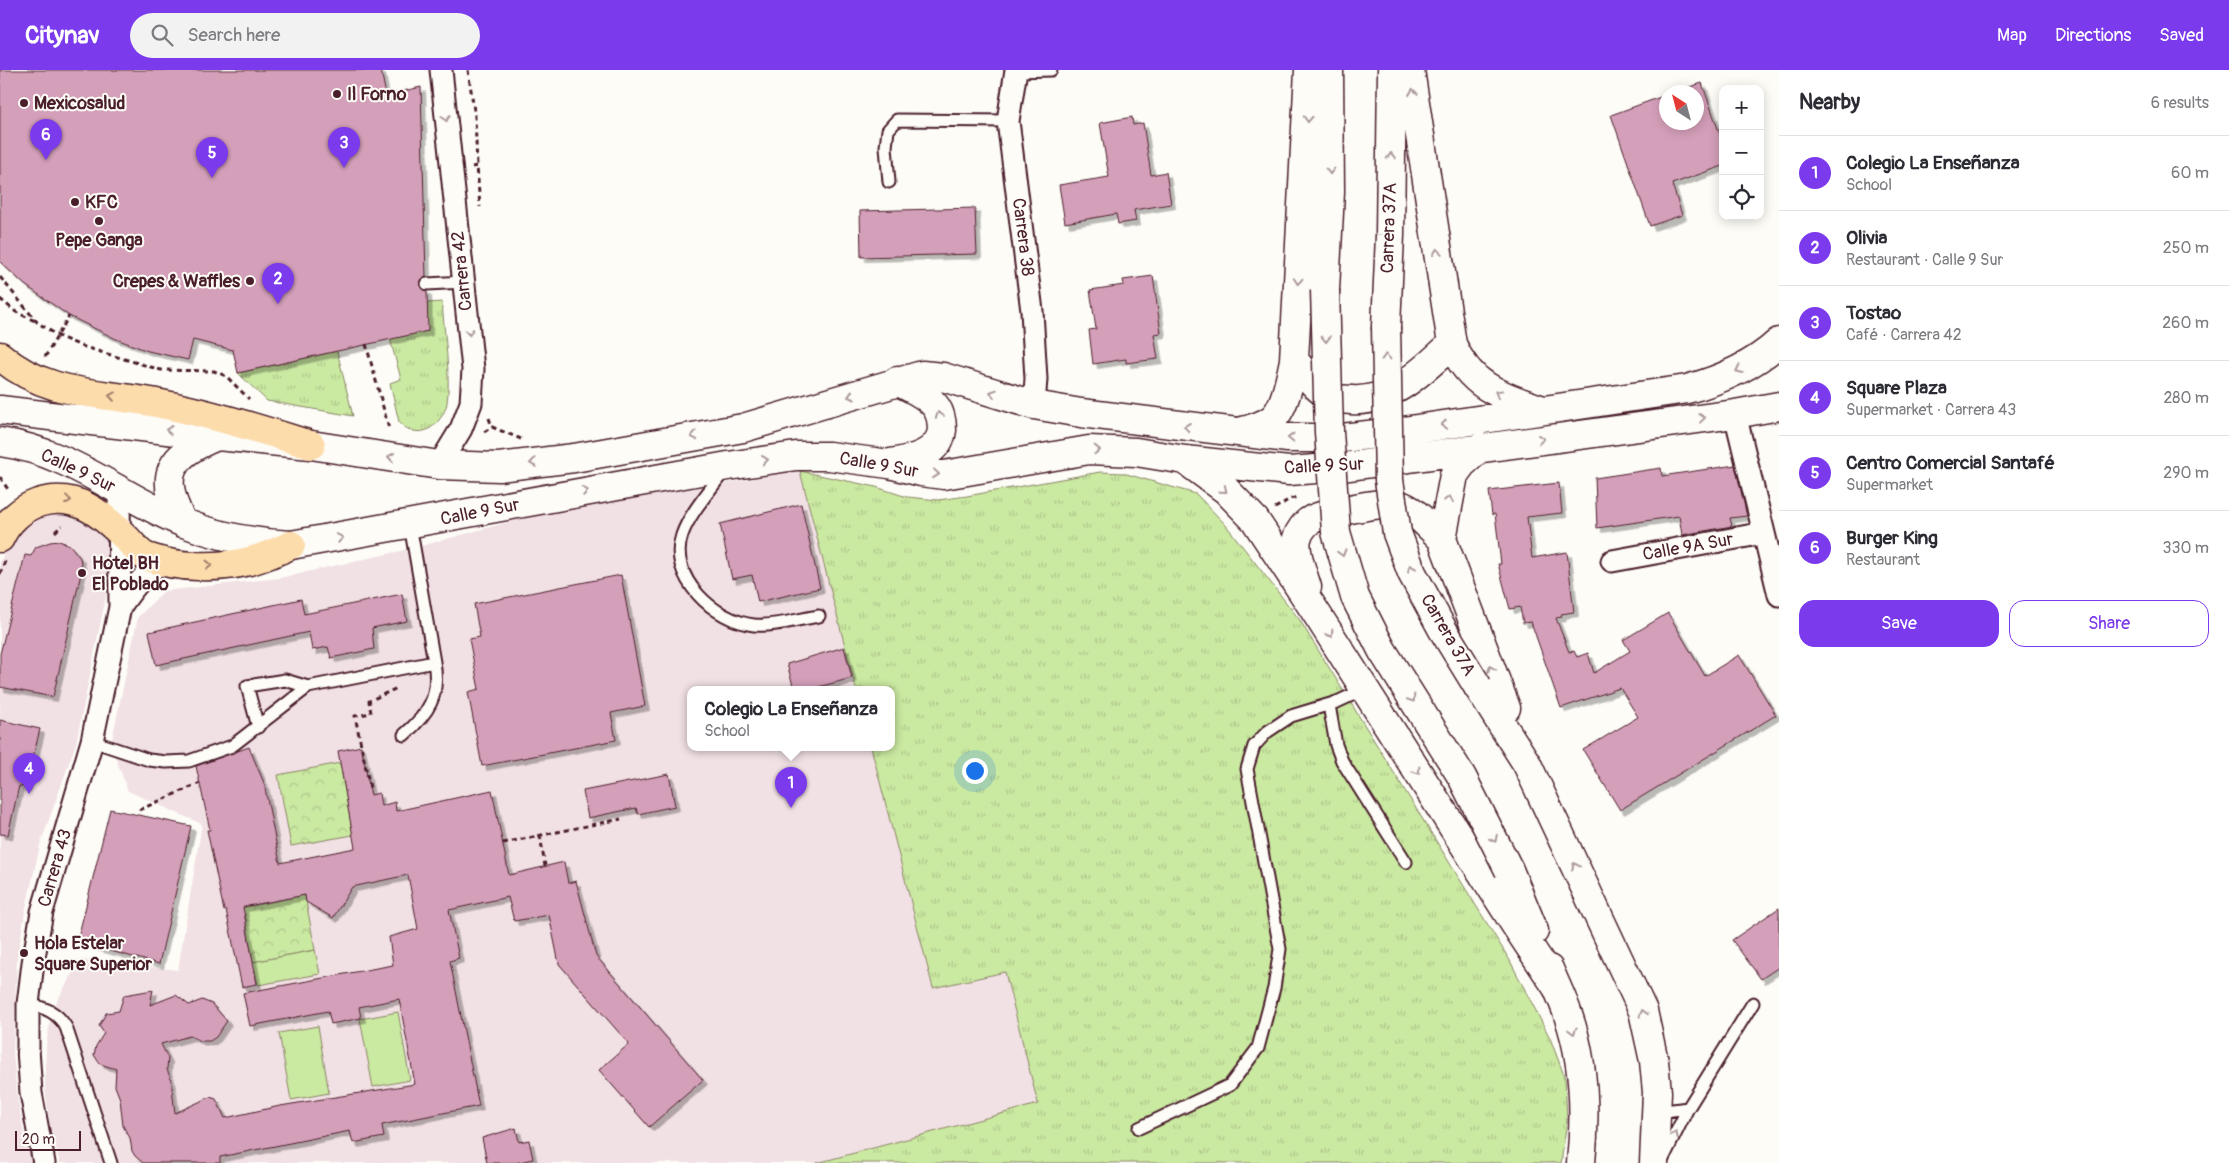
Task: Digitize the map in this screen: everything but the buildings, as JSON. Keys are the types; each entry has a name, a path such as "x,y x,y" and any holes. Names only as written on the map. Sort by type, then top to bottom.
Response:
{"main road":[{"path":"1236,433 1263,425 1274,418 1291,378 1294,360 1309,70"},
{"path":"1329,70 1330,192 1325,290 1329,432 1336,532 1355,597 1382,650 1462,777 1509,870 1569,1016 1584,1088 1584,1129 1581,1163"},
{"name":"Carrera 37A","path":"1392,70 1390,226 1386,327 1389,480 1397,533 1412,573 1443,630 1527,764 1644,1011 1654,1061 1657,1112 1654,1163"},
{"path":"1410,70 1452,344 1459,360 1476,380 1508,398 1544,410"},
{"name":"Calle 9 Sur","path":"0,410 217,436 311,445 439,465 476,468 530,464 733,429 792,414 922,375 943,377 1034,405 1090,414 1288,438 1342,438 1403,431 1687,389 1710,383 1750,365 1779,342"},
{"path":"1294,360 1314,384 1336,399 1360,400 1385,394 1416,377 1452,344"},
{"path":"0,356 13,367 40,382 77,391 160,404 228,419 311,445"},
{"path":"889,464 911,460 930,451 941,437 942,420 936,407 926,398 897,381"},
{"name":"Calle 9 Sur","path":"0,442 64,460 90,472 183,523 230,539 292,546 728,466 796,456 829,456 889,464 921,472 944,475 1089,450 1136,452 1185,460 1289,470 1371,464 1482,447 1734,414 1779,406"},
{"path":"183,523 170,494 170,479 175,463 185,452 217,436"},
{"path":"1442,539 1454,475 1462,464 1482,447"},
{"path":"1185,460 1226,490 1255,520 1556,986"},
{"path":"3,548 10,521 22,512 45,501 60,499 75,501 89,507 120,532 144,556 162,561 191,565 220,565 248,561 292,546"},
{"path":"1313,608 1299,564 1297,539 1303,527 1311,520 1360,507 1395,503 1412,511 1442,539 1527,764"}],"street":[{"name":"Carrera 42","path":"439,465 461,429 471,403 473,369 441,70"},
{"name":"Carrera 38","path":"1016,70 1008,120 1032,311 1036,379 1034,405"},
{"path":"1734,414 1779,595"},
{"name":"Carrera 43","path":"44,1163 31,1093 28,1049 28,1004 32,963 42,912 92,741 120,607 118,489"},
{"name":"Calle 9A Sur","path":"1612,561 1764,533"},
{"name":"Carrera 43","path":"120,607 135,585 147,572 162,561"}],"lane":[{"path":"1016,70 1051,70"},
{"path":"889,182 886,147 888,130 897,120 1008,120"},
{"path":"427,284 464,282"},
{"path":"728,466 689,520 682,534 679,546 681,560 690,584 717,612 734,620 754,625 768,625 818,616"},
{"path":"404,735 422,719 430,706 436,686 434,662 410,525"},
{"path":"92,741 149,760 166,762 189,761 232,746 308,687 434,662"},
{"path":"258,727 247,686 285,680 308,687"},
{"path":"1139,1128 1230,1085 1258,1048 1274,988 1280,949 1247,769 1254,746 1267,732 1290,716 1329,705 1365,689"},
{"path":"1329,705 1336,745 1342,761 1406,862"},
{"path":"1661,1163 1688,1108 1753,1003"},
{"path":"28,1004 57,1014 66,1027 111,1163"},
{"path":"1657,1112 1688,1108"}],"path":[{"path":"468,70 475,117 477,166"},
{"path":"0,277 37,322"},
{"path":"0,299 16,312 37,322 58,336 81,346 161,370 214,371 226,376 252,401"},
{"path":"45,358 69,316"},
{"path":"366,344 390,429"},
{"path":"461,429 475,439 492,427 524,440"},
{"path":"0,574 3,548"},
{"path":"370,788 355,716 371,713 369,701 398,688 387,686"},
{"path":"139,810 200,783"},
{"path":"503,843 621,819"},
{"path":"540,835 545,866"}],"shaded area":[{"path":"800,471 876,487 907,497 938,500 1100,472 1123,473 1196,494 1225,524 1299,619 1509,959 1550,1038 1565,1078 1567,1121 1561,1163 60,1163 50,1126 45,1087 46,1046 52,1010 80,960 178,970 202,824 128,791 111,745 138,617 164,591 280,578 414,548 534,515"},
{"path":"63,507 106,535 111,546 111,571 76,743 40,845 17,958 13,1053 24,1135 32,1163 0,1163 0,563 6,548 28,519"}],"green space":[{"path":"442,302 448,367 447,403 442,415 434,425 427,430 415,431 408,429 399,422 390,383 401,379 390,339 427,303"},
{"path":"337,351 353,416 267,401 238,373"},
{"path":"800,471 876,487 907,497 938,500 1100,472 1123,473 1196,494 1225,524 1299,619 1509,959 1550,1038 1565,1078 1567,1121 1561,1163 817,1163 1038,1104 1005,972 933,988 872,751 895,751 895,686 855,686"},
{"path":"340,763 353,835 291,846 278,775"},
{"path":"305,895 315,950 253,962 245,914 242,914 241,908"},
{"path":"315,950 320,974 258,985 253,962"},
{"path":"398,1012 410,1080 373,1087 360,1019"},
{"path":"318,1026 329,1093 291,1100 279,1033"}],"place":[{"name":"Il Forno","path":"337,94"},
{"name":"Mexicosalud","path":"24,103"},
{"name":"Burger King","path":"46,160"},
{"name":"Tostao","path":"344,168"},
{"name":"Centro Comercial Santafé","path":"212,178"},
{"name":"KFC","path":"75,202"},
{"name":"Pepe Ganga","path":"99,221"},
{"name":"Crepes & Waffles","path":"250,281"},
{"name":"Olivia","path":"278,304"},
{"name":"Hotel BH El Poblado","path":"82,573"},
{"name":"Square Plaza","path":"29,794"},
{"name":"Colegio La Enseñanza","path":"791,808"},
{"name":"Hola Estelar Square Superior","path":"24,953"}]}
